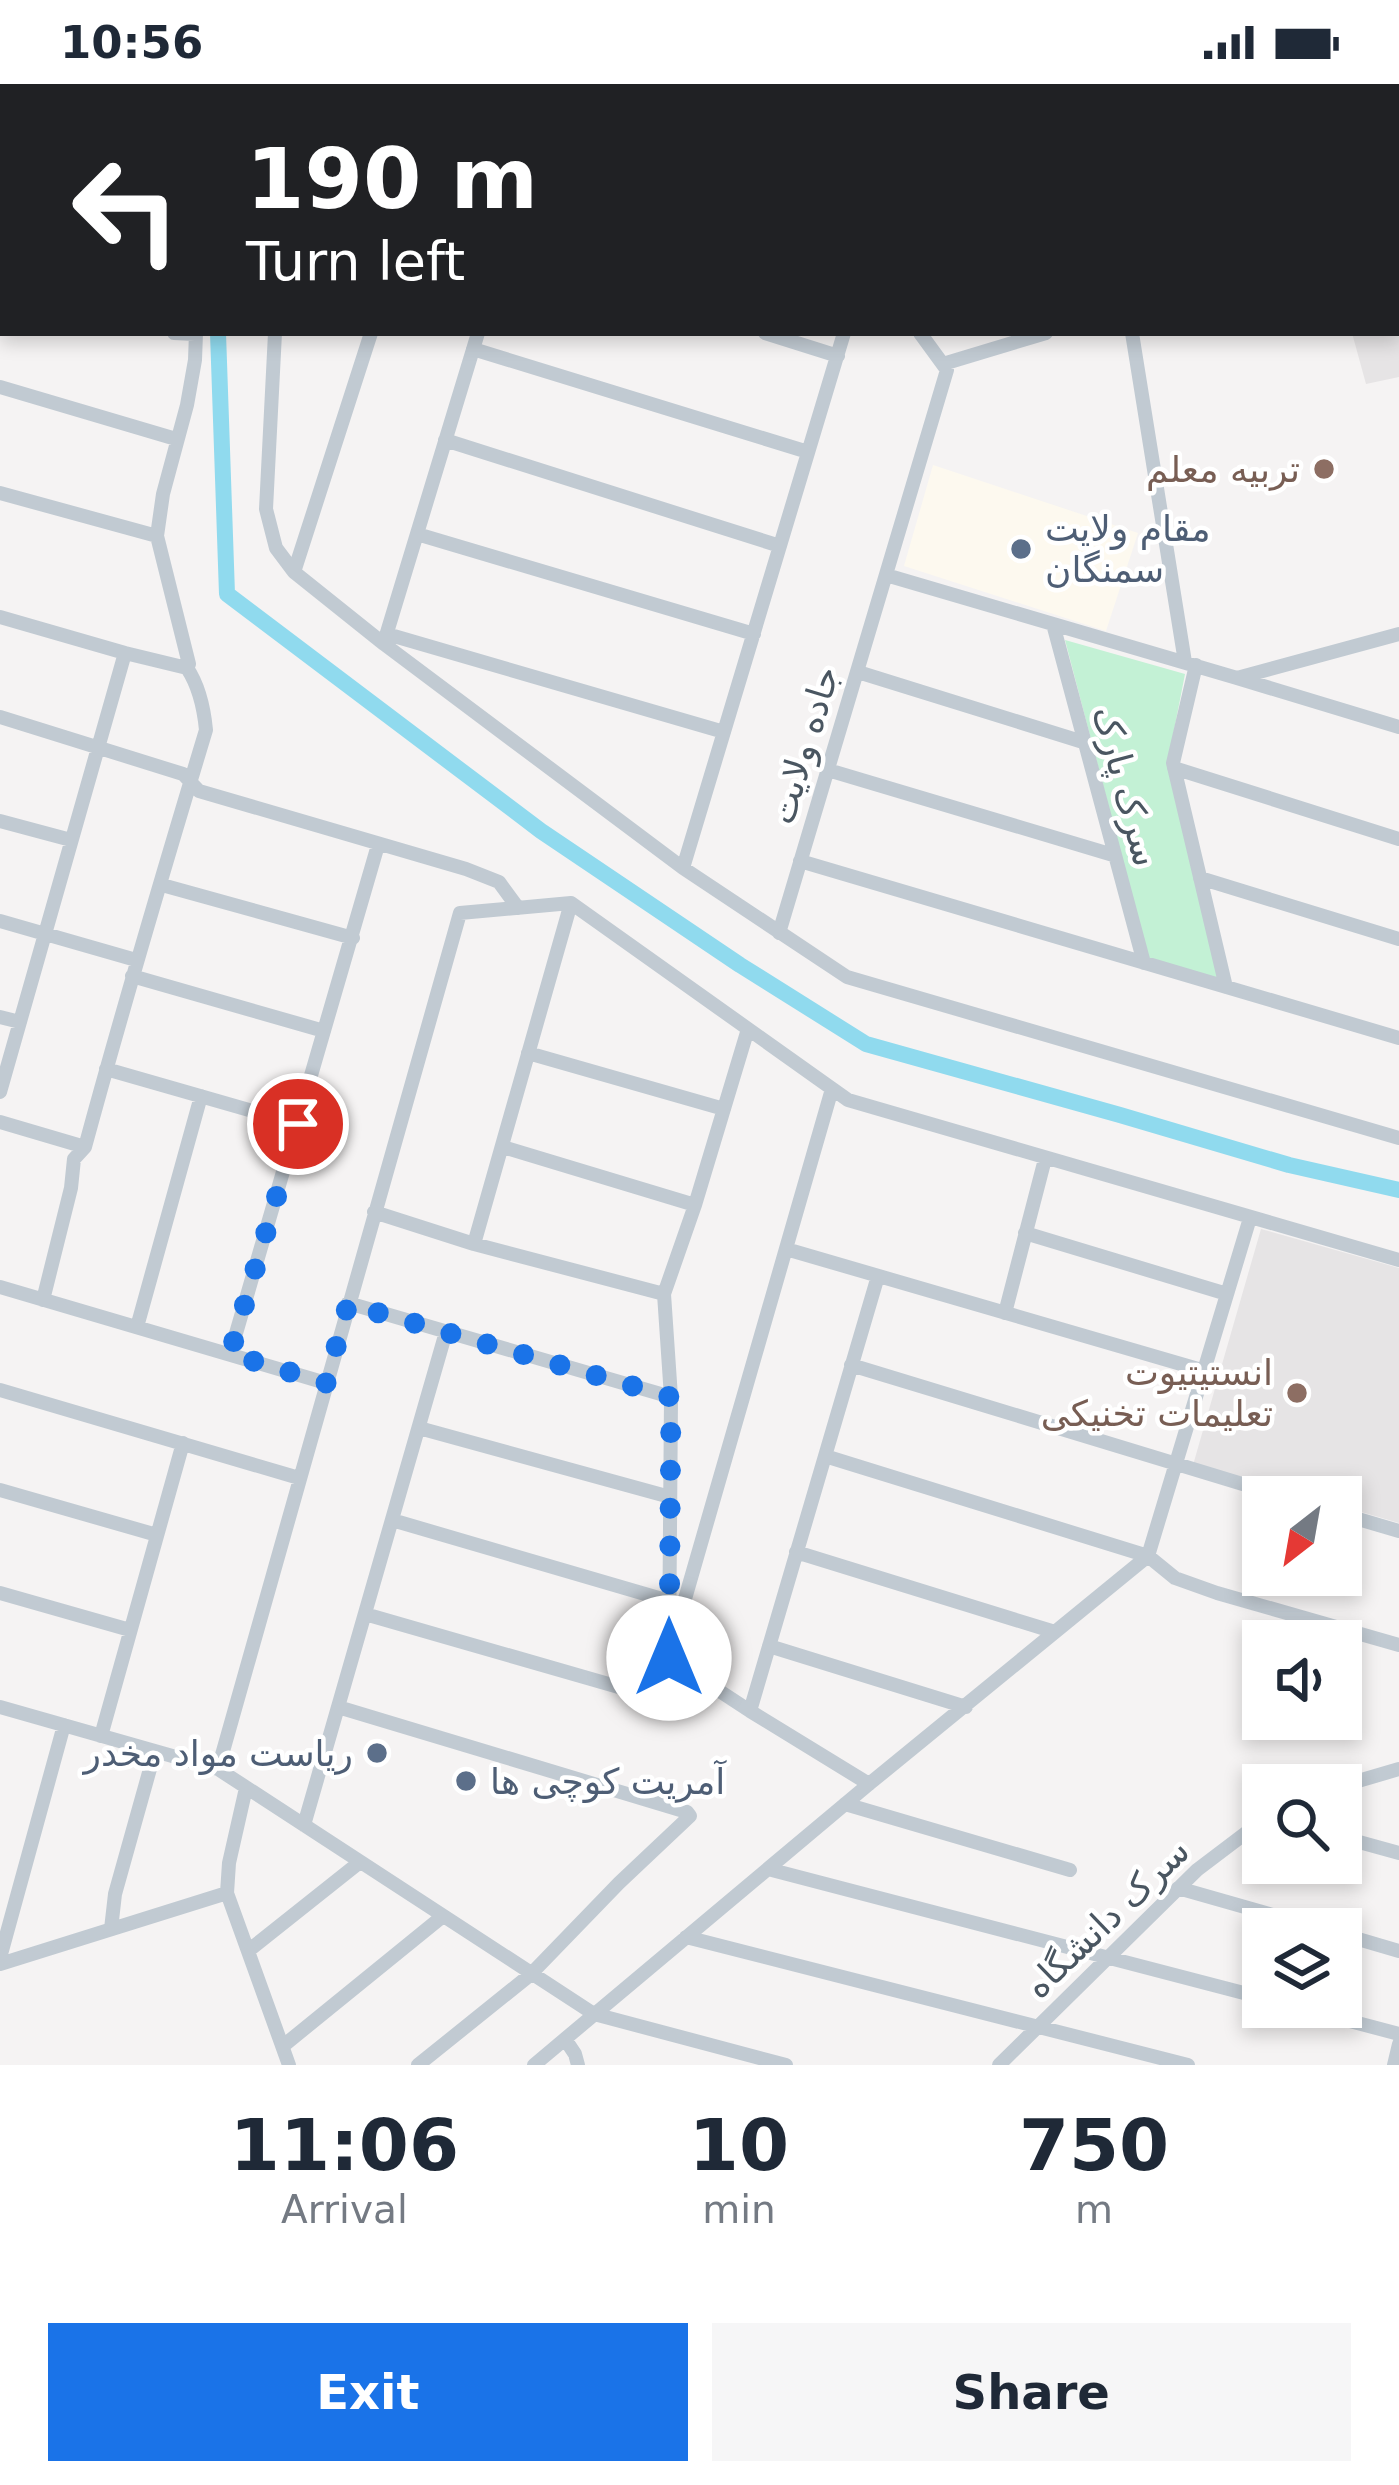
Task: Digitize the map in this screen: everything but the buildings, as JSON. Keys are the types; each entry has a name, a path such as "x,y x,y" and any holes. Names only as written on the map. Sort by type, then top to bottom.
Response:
{"street":[{"path":"43,1300 74,1159 85,1147 206,730 157,536 187,405 195,336"},
{"path":"274,336 266,509 277,548 294,572 683,868 847,977 1399,1138"},
{"path":"294,572 370,336"},
{"path":"775,336 838,356"},
{"path":"683,868 843,336"},
{"path":"922,336 943,364 1036,336"},
{"path":"1133,336 1190,664"},
{"path":"385,639 475,341 808,452"},
{"name":"جاده ولایت","path":"779,933 947,370 943,364"},
{"path":"0,387 176,439"},
{"path":"445,440 780,545"},
{"path":"0,493 157,536"},
{"path":"417,534 754,634"},
{"path":"886,575 1399,727"},
{"path":"0,616 188,668"},
{"name":"سرک پارک","path":"1053,624 1144,962"},
{"path":"1237,677 1399,634"},
{"path":"385,639 724,732"},
{"path":"0,1091 125,653"},
{"name":"سرک پارک","path":"1190,664 1173,763 1226,987"},
{"path":"858,672 1083,742"},
{"path":"0,717 183,774 200,791 466,869 499,882 518,908"},
{"path":"1174,768 1399,839"},
{"path":"827,770 1113,855"},
{"path":"0,821 71,840"},
{"path":"230,1354 378,845"},
{"path":"800,861 1399,1038"},
{"path":"1200,878 1399,939"},
{"path":"162,885 353,938"},
{"path":"474,1244 571,903"},
{"path":"218,1769 460,914 571,903 848,1100 1399,1260"},
{"path":"0,921 136,960"},
{"path":"132,976 324,1031"},
{"path":"0,1016 20,1022"},
{"path":"670,1654 671,1397 664,1294 748,1029"},
{"path":"528,1053 724,1109"},
{"path":"106,1069 298,1124"},
{"path":"365,1614 658,1697 832,1089"},
{"path":"137,1327 201,1096"},
{"path":"0,1122 85,1147"},
{"path":"503,1147 695,1205"},
{"path":"1005,1313 1046,1159"},
{"path":"374,1212 664,1294"},
{"path":"534,2065 1148,1556 1250,1218"},
{"path":"1025,1233 1227,1294"},
{"path":"785,1250 1204,1371"},
{"path":"750,1712 878,1276"},
{"path":"0,1287 326,1383"},
{"path":"348,1304 671,1397"},
{"path":"304,1825 446,1333"},
{"path":"851,1365 1242,1484"},
{"path":"0,1390 299,1478"},
{"path":"418,1428 670,1497"},
{"path":"101,1736 183,1443"},
{"path":"825,1456 1148,1556 1175,1578 1196,1586 1399,1646"},
{"path":"0,1490 157,1535"},
{"path":"392,1520 669,1601"},
{"path":"1362,1520 1399,1531"},
{"path":"796,1552 1055,1632"},
{"path":"0,1593 130,1630"},
{"path":"769,1646 966,1707"},
{"path":"670,1654 750,1712 869,1784"},
{"path":"338,1706 690,1816 530,1975 418,2065"},
{"path":"0,1707 218,1769 594,2014 786,2065"},
{"path":"0,1961 64,1725"},
{"path":"111,1929 155,1751"},
{"path":"1362,1780 1399,1769"},
{"path":"246,1788 227,1893 290,2065"},
{"path":"845,1804 1070,1870"},
{"name":"سرک دانشگاه","path":"999,2065 1178,1888 1242,1834"},
{"path":"1362,1842 1399,1852"},
{"path":"248,1951 360,1862"},
{"path":"767,1869 1242,1992"},
{"path":"1178,1888 1248,1908"},
{"path":"0,1961 227,1893"},
{"path":"283,2046 443,1916"},
{"path":"686,1937 1188,2065"},
{"path":"1362,1940 1399,1951"},
{"path":"1362,2024 1399,2034"},
{"path":"565,2039 578,2065"},
{"path":"1394,2065 1399,2044"}],"shaded area":[{"path":"1353,336 1399,336 1399,377 1366,384"},
{"name":"مقام ولایت سمنگان","path":"933,465 1138,533 1106,631 904,566"},
{"name":"انستیتیوت تعلیمات تخنیکی","path":"1261,1229 1399,1268 1399,1523 1362,1512 1362,1476 1242,1479 1193,1465"}],"green space":[{"path":"1065,640 1185,674 1168,761 1219,980 1149,961"}],"waterway":[{"path":"218,336 227,594 541,831 866,1044 1289,1165 1399,1190"}],"place":[{"name":"تربیه معلم","path":"1324,469"},
{"name":"مقام ولایت سمنگان","path":"1021,549"},
{"name":"انستیتیوت تعلیمات تخنیکی","path":"1297,1393"},
{"name":"ریاست مواد مخدر","path":"377,1753"},
{"name":"آمریت کوچی ها","path":"466,1781"}],"route":[{"path":"298,1124 230,1354 326,1383 348,1304 671,1397 669,1658"}]}
